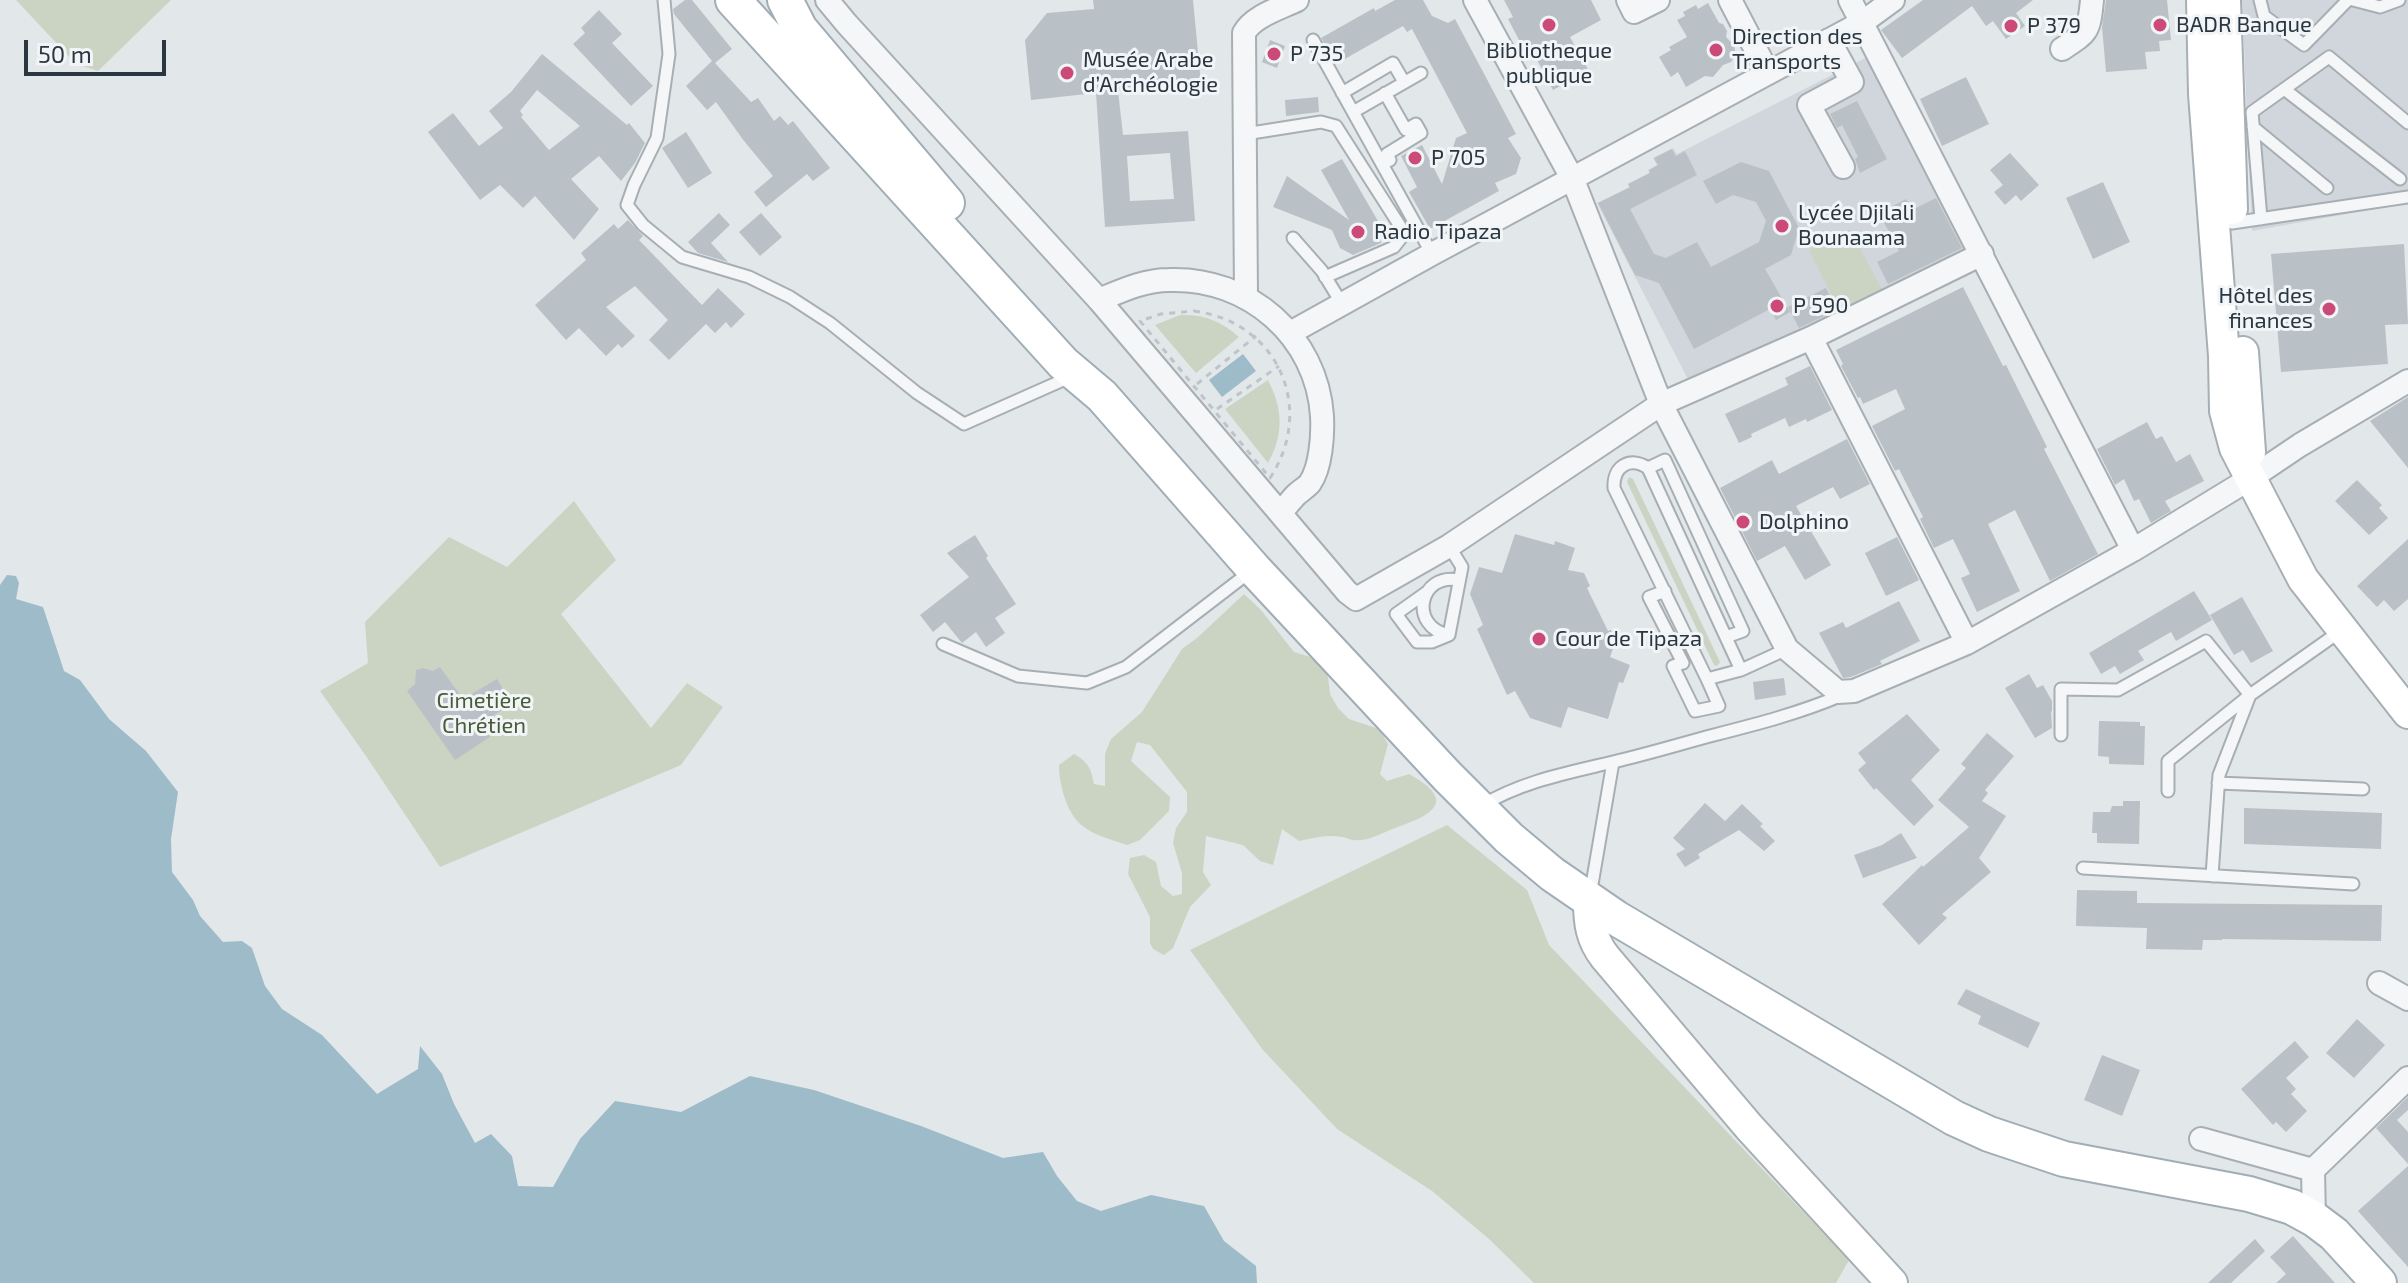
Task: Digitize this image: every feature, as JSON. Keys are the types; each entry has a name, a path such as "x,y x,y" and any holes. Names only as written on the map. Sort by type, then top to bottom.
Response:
{"main road":[{"path":"733,0 1074,375 1102,396"},
{"path":"785,0 800,29 1071,351 1102,396 1254,569 1477,808 1552,874 1589,901 1919,1098 1989,1134 2064,1159 2270,1199 2314,1219 2334,1234 2379,1283"},
{"path":"2202,0 2204,94 2224,356 2225,411 2235,448 2303,579 2408,713"},
{"path":"2225,0 2246,221 2251,478"},
{"path":"1589,901 1592,935 1605,957 1749,1127 1892,1283"}],"street":[{"path":"827,0 1099,300 1188,392 1280,513 1356,599 1449,546 1661,404 1811,338 1982,254"},
{"path":"1246,297 1244,33 1257,20 1297,0"},
{"path":"1475,0 1573,180 1661,404 1787,649 1838,692 1846,693 1967,643 2133,550 2408,381"},
{"path":"1628,0 1634,12 1658,0"},
{"path":"1730,0 1768,73"},
{"path":"1850,0 2133,550"},
{"path":"1285,328 1342,304 1573,180 1863,22 1893,0"},
{"path":"2062,49 2084,35 2090,23 2092,0"},
{"path":"1829,40 1852,82 1809,105 1843,167"},
{"path":"1099,300 1140,284 1194,280 1246,297 1285,328 1302,350 1314,375 1321,402 1322,430 1319,457 1310,483 1280,513"},
{"path":"1811,338 1967,643"},
{"path":"2379,983 2408,999"},
{"path":"2314,1219 2313,1170 2408,1078"},
{"path":"2201,1139 2313,1170"}],"lane":[{"path":"664,0 669,54 657,138 627,205 643,225 682,257 749,277 790,297 830,323 917,393 964,424 1074,375"},
{"path":"2260,0 2264,16 2304,45 2350,0 2380,7 2399,0"},
{"path":"1313,40 1432,254"},
{"path":"2408,123 2329,57 2252,112 2246,221 2408,197"},
{"path":"1342,93 1393,63 1404,82"},
{"path":"1353,112 1421,73"},
{"path":"2284,89 2400,179"},
{"path":"1382,164 1390,160 1387,154 1421,133 1416,124 1406,130 1385,93"},
{"path":"1245,134 1321,122 1336,126 1400,226 1401,238 1394,247 1325,277"},
{"path":"2253,127 2327,188"},
{"path":"1293,238 1325,277 1342,304"},
{"path":"1648,468 1665,460 1743,631 1726,637"},
{"path":"1665,591 1649,597 1683,663 1673,666 1695,711 1719,706 1665,591 1614,488 1614,477 1623,465 1639,463 1648,468 1741,670"},
{"path":"1449,546 1462,567 1449,635"},
{"path":"943,644 1018,676 1087,683 1126,667 1254,569"},
{"path":"1449,635 1432,642 1417,642 1396,614 1438,582 1459,580"},
{"path":"1427,592 1423,605 1426,619 1435,630 1449,635"},
{"path":"2168,791 2168,761 2250,695 2342,630"},
{"path":"2061,735 2061,689 2118,690 2206,641 2250,695"},
{"path":"1707,679 1741,670 1787,649"},
{"path":"1477,808 1534,781 1768,721 1817,706 1846,693"},
{"path":"2212,876 2219,775 2250,695"},
{"path":"1589,901 1613,762"},
{"path":"2218,783 2363,789"},
{"path":"2083,868 2353,884"}],"path":[{"path":"1172,312 1205,312 1226,319 1255,337 1278,367 1288,393 1290,427 1281,459 1270,478 1207,415 1140,321 1172,312"},
{"path":"1188,392 1255,337 1285,328"},
{"path":"1207,415 1278,367"}],"shaded area":[{"path":"2242,0 2408,0 2408,203 2252,231"},
{"name":"Lycée Djilali Bounaama","path":"1867,57 1966,249 1693,389 1597,203 1629,188 1628,184 1649,173 1648,170 1657,165 1653,158 1673,148 1677,154"}],"green space":[{"path":"16,0 171,0 98,71 76,64"},
{"path":"1850,229 1882,290 1840,312 1809,250"},
{"path":"1180,315 1212,320 1239,337 1196,373 1155,325"},
{"path":"1268,380 1277,401 1280,422 1277,442 1268,463 1225,409"},
{"path":"1629,477 1633,479 1720,662 1717,666 1627,482"},
{"name":"Cimetière Chrétien","path":"574,501 616,560 561,614 651,728 687,683 723,707 681,765 440,867 320,691 368,663 365,622 449,537 507,567"},
{"path":"1244,594 1261,610 1294,652 1320,660 1327,669 1330,694 1349,719 1379,729 1388,744 1380,774 1387,781 1409,774 1433,792 1435,806 1420,818 1364,840 1331,836 1299,841 1282,829 1273,865 1260,861 1243,845 1206,836 1203,872 1211,885 1190,907 1173,948 1164,955 1153,949 1150,943 1150,917 1128,874 1130,858 1144,855 1156,862 1161,886 1173,896 1182,894 1182,873 1173,843 1176,828 1187,812 1187,792 1150,745 1137,742 1131,761 1170,797 1169,811 1140,840 1127,845 1103,837 1080,824 1064,796 1059,765 1074,754 1088,766 1094,784 1105,786 1105,754 1111,739 1142,712 1182,649"},
{"path":"1447,825 1527,890 1549,945 1849,1260 1836,1283 1534,1283 1489,1239 1432,1191 1337,1129 1263,1050 1190,950"}],"water":[{"path":"1243,354 1256,371 1222,397 1209,380"},
{"path":"7,575 16,576 19,583 16,599 43,607 64,671 80,680 109,719 146,751 178,792 171,839 172,872 193,900 200,916 223,942 242,941 252,948 265,986 282,1009 322,1035 377,1094 418,1069 420,1046 442,1074 475,1143 491,1134 512,1156 518,1186 553,1187 580,1139 615,1101 681,1112 750,1076 814,1090 1003,1158 1043,1152 1077,1201 1101,1211 1151,1195 1204,1206 1224,1241 1256,1266 1257,1283 0,1283 0,585"}],"building":[{"path":"685,0 692,0 732,49 715,63 751,102 758,98 774,121 780,116 788,125 793,121 830,168 813,181 807,174 766,207 754,192 773,176 716,102 707,110 686,86 712,61 674,14 673,9"},
{"path":"1093,0 1193,0 1201,84 1118,91 1123,135 1188,131 1195,221 1105,227 1096,93 1031,100 1025,40 1047,13 1094,9","holes":["1170,153 1174,199 1130,201 1127,156"]},
{"path":"1395,0 1423,0 1432,16 1448,23 1455,19 1516,134 1508,138 1521,158 1516,174 1495,183 1499,191 1430,229 1409,192 1417,187 1401,156 1422,145 1442,184 1456,138 1467,133 1412,29 1407,32 1403,26 1336,64 1321,38 1374,8 1375,11"},
{"path":"1504,0 1591,0 1601,20 1570,37 1589,71 1553,90 1535,56 1529,59 1508,19 1513,17"},
{"path":"1923,0 2033,0 2016,13 2025,26 2006,39 1993,21 1986,26 1972,6 1902,58 1881,30"},
{"path":"2106,0 2167,0 2171,40 2159,41 2160,51 2145,52 2147,69 2106,72 2102,27"},
{"path":"1708,3 1727,31 1726,37 1734,45 1736,55 1713,77 1705,76 1686,87 1678,72 1671,77 1659,57 1687,37 1677,20 1685,16 1683,12"},
{"path":"599,10 622,34 612,43 653,86 631,106 573,44 585,33 581,28"},
{"name":"P 735","path":"1270,40 1285,46 1277,68 1262,62"},
{"path":"542,54 627,125 629,123 645,143 621,181 599,156 571,179 599,209 574,240 535,196 523,208 500,185 480,200 428,132 453,113 479,146 503,128 489,111 511,92","holes":["537,90 580,126 549,150 521,117 520,111"]},
{"path":"1966,77 1989,124 1942,146 1920,99"},
{"path":"1318,97 1319,112 1286,116 1285,100"},
{"path":"1857,101 1887,159 1860,173 1855,159 1858,157 1842,125 1837,128 1830,114"},
{"path":"686,132 712,173 688,188 662,148"},
{"path":"1672,149 1676,156 1685,151 1697,175 1630,209 1654,254 1666,258 1697,242 1711,267 1759,242 1766,221 1756,202 1733,195 1716,204 1703,181 1741,162 1769,171 1799,228 1791,255 1765,269 1790,312 1776,320 1770,309 1694,349 1659,283 1635,275 1598,203 1650,173 1649,170 1658,165 1654,158"},
{"path":"2010,153 2039,185 2021,201 2016,195 2005,205 1994,192 2003,185 1990,170"},
{"path":"1342,159 1382,228 1381,243 1353,255 1340,248 1332,230 1273,207 1287,176 1349,220 1321,170"},
{"path":"2103,182 2130,242 2093,259 2066,198"},
{"path":"1936,198 1962,248 1888,284 1877,262 1899,251 1879,213 1906,199 1912,210"},
{"path":"719,213 730,225 711,243 728,262 698,253 688,242"},
{"path":"761,213 782,237 760,256 739,232"},
{"path":"628,220 643,236 639,240 702,305 718,288 745,314 731,328 726,322 715,333 706,324 669,360 649,340 668,320 635,286 606,307 635,336 622,348 618,344 606,356 579,328 566,340 535,305 586,260 581,253 614,224 618,229"},
{"name":"Hôtel des finances","path":"2404,244 2408,324 2385,325 2388,364 2281,372 2271,254"},
{"path":"1963,287 2003,366 2006,365 2047,447 2044,449 2098,554 2050,581 2015,510 1988,524 2020,591 1977,612 1961,578 1970,574 1953,539 1934,548 1920,519 1923,517 1899,469 1895,471 1872,426 1905,409 1896,389 1863,404 1841,366 1843,364 1836,350"},
{"path":"1826,288 1837,310 1799,328 1788,307"},
{"path":"1810,366 1832,410 1789,427 1785,418 1739,443 1725,414 1788,385 1785,378"},
{"path":"2408,397 2408,468 2370,421"},
{"path":"2147,422 2156,439 2162,436 2176,462 2190,454 2204,481 2165,501 2171,511 2151,523 2139,499 2134,501 2124,479 2115,485 2097,449"},
{"path":"1847,439 1870,484 1840,499 1833,487 1796,506 1831,565 1805,580 1785,546 1757,561 1720,488 1772,460 1779,474"},
{"path":"2357,480 2382,505 2379,508 2388,518 2369,535 2335,501"},
{"path":"1515,534 1575,548 1568,570 1584,573 1590,586 1587,588 1608,631 1611,630 1616,640 1610,657 1630,665 1623,683 1619,682 1608,719 1568,707 1561,728 1530,718 1515,691 1507,695 1477,629 1483,625 1470,594 1479,567 1502,573"},
{"path":"975,535 1016,604 995,618 1005,633 986,647 976,632 962,643 945,622 933,632 920,615 969,577 947,553"},
{"path":"1897,537 1919,580 1886,596 1865,553"},
{"path":"2408,539 2408,599 2394,611 2384,600 2377,607 2357,586"},
{"path":"2194,591 2212,620 2176,641 2171,632 2138,651 2144,660 2120,674 2115,666 2101,674 2089,653"},
{"path":"2242,597 2273,651 2251,663 2243,650 2234,655 2210,615"},
{"path":"1899,601 1920,641 1880,661 1882,664 1843,678 1819,633 1843,622 1846,628"},
{"path":"440,667 463,699 497,679 512,704 481,723 490,737 455,760 407,691 415,684 416,670 423,668 433,671"},
{"path":"2029,674 2037,688 2043,685 2052,701 2052,728 2035,738 2005,688"},
{"path":"1784,678 1786,695 1755,700 1753,682"},
{"path":"1907,714 1940,750 1911,780 1934,806 1914,826 1876,788 1874,790 1858,770 1866,763 1858,753"},
{"path":"2099,721 2140,722 2140,726 2145,726 2144,765 2109,764 2109,757 2098,756"},
{"path":"1987,733 2014,756 1985,790 1988,793 1982,801 2006,816 1979,858 1991,872 1942,914 1947,918 1919,945 1882,904 1922,865 1969,827 1938,800 1966,768 1961,764"},
{"path":"2123,801 2140,801 2139,844 2097,843 2097,833 2092,833 2093,812 2110,812 2112,806 2123,806"},
{"path":"1705,803 1725,821 1742,804 1775,841 1764,851 1739,830 1698,854 1700,858 1685,867 1676,854 1685,849 1673,838"},
{"path":"2244,808 2382,813 2381,849 2244,844"},
{"path":"1901,833 1917,858 1863,878 1854,855 1882,845"},
{"path":"2077,890 2137,891 2137,903 2382,905 2381,941 2222,939 2203,940 2202,950 2146,949 2147,928 2076,926"},
{"path":"1966,989 2040,1023 2028,1048 1978,1024 1981,1016 1957,1004"},
{"path":"2357,1019 2385,1045 2354,1078 2326,1053"},
{"path":"2295,1041 2309,1057 2286,1078 2296,1089 2291,1094 2307,1111 2286,1132 2276,1122 2273,1125 2241,1089"},
{"path":"2102,1055 2140,1070 2122,1116 2084,1100"},
{"path":"2408,1097 2408,1110 2397,1120 2408,1132 2408,1164 2376,1128"},
{"path":"2408,1166 2408,1267 2358,1211"},
{"path":"2293,1236 2335,1283 2276,1283 2286,1274 2270,1257"},
{"path":"2255,1239 2265,1251 2231,1283 2208,1283"}],"place":[{"name":"Bibliotheque publique","path":"1549,25"},
{"name":"BADR Banque","path":"2160,25"},
{"name":"P 379","path":"2011,26"},
{"name":"Direction des Transports","path":"1716,50"},
{"name":"P 735","path":"1274,54"},
{"name":"Musée Arabe d’Archéologie","path":"1067,73"},
{"name":"P 705","path":"1415,158"},
{"name":"Lycée Djilali Bounaama","path":"1782,226"},
{"name":"Radio Tipaza","path":"1358,232"},
{"name":"P 590","path":"1777,306"},
{"name":"Hôtel des finances","path":"2329,309"},
{"name":"Dolphino","path":"1743,522"},
{"name":"Cour de Tipaza","path":"1539,639"}]}
